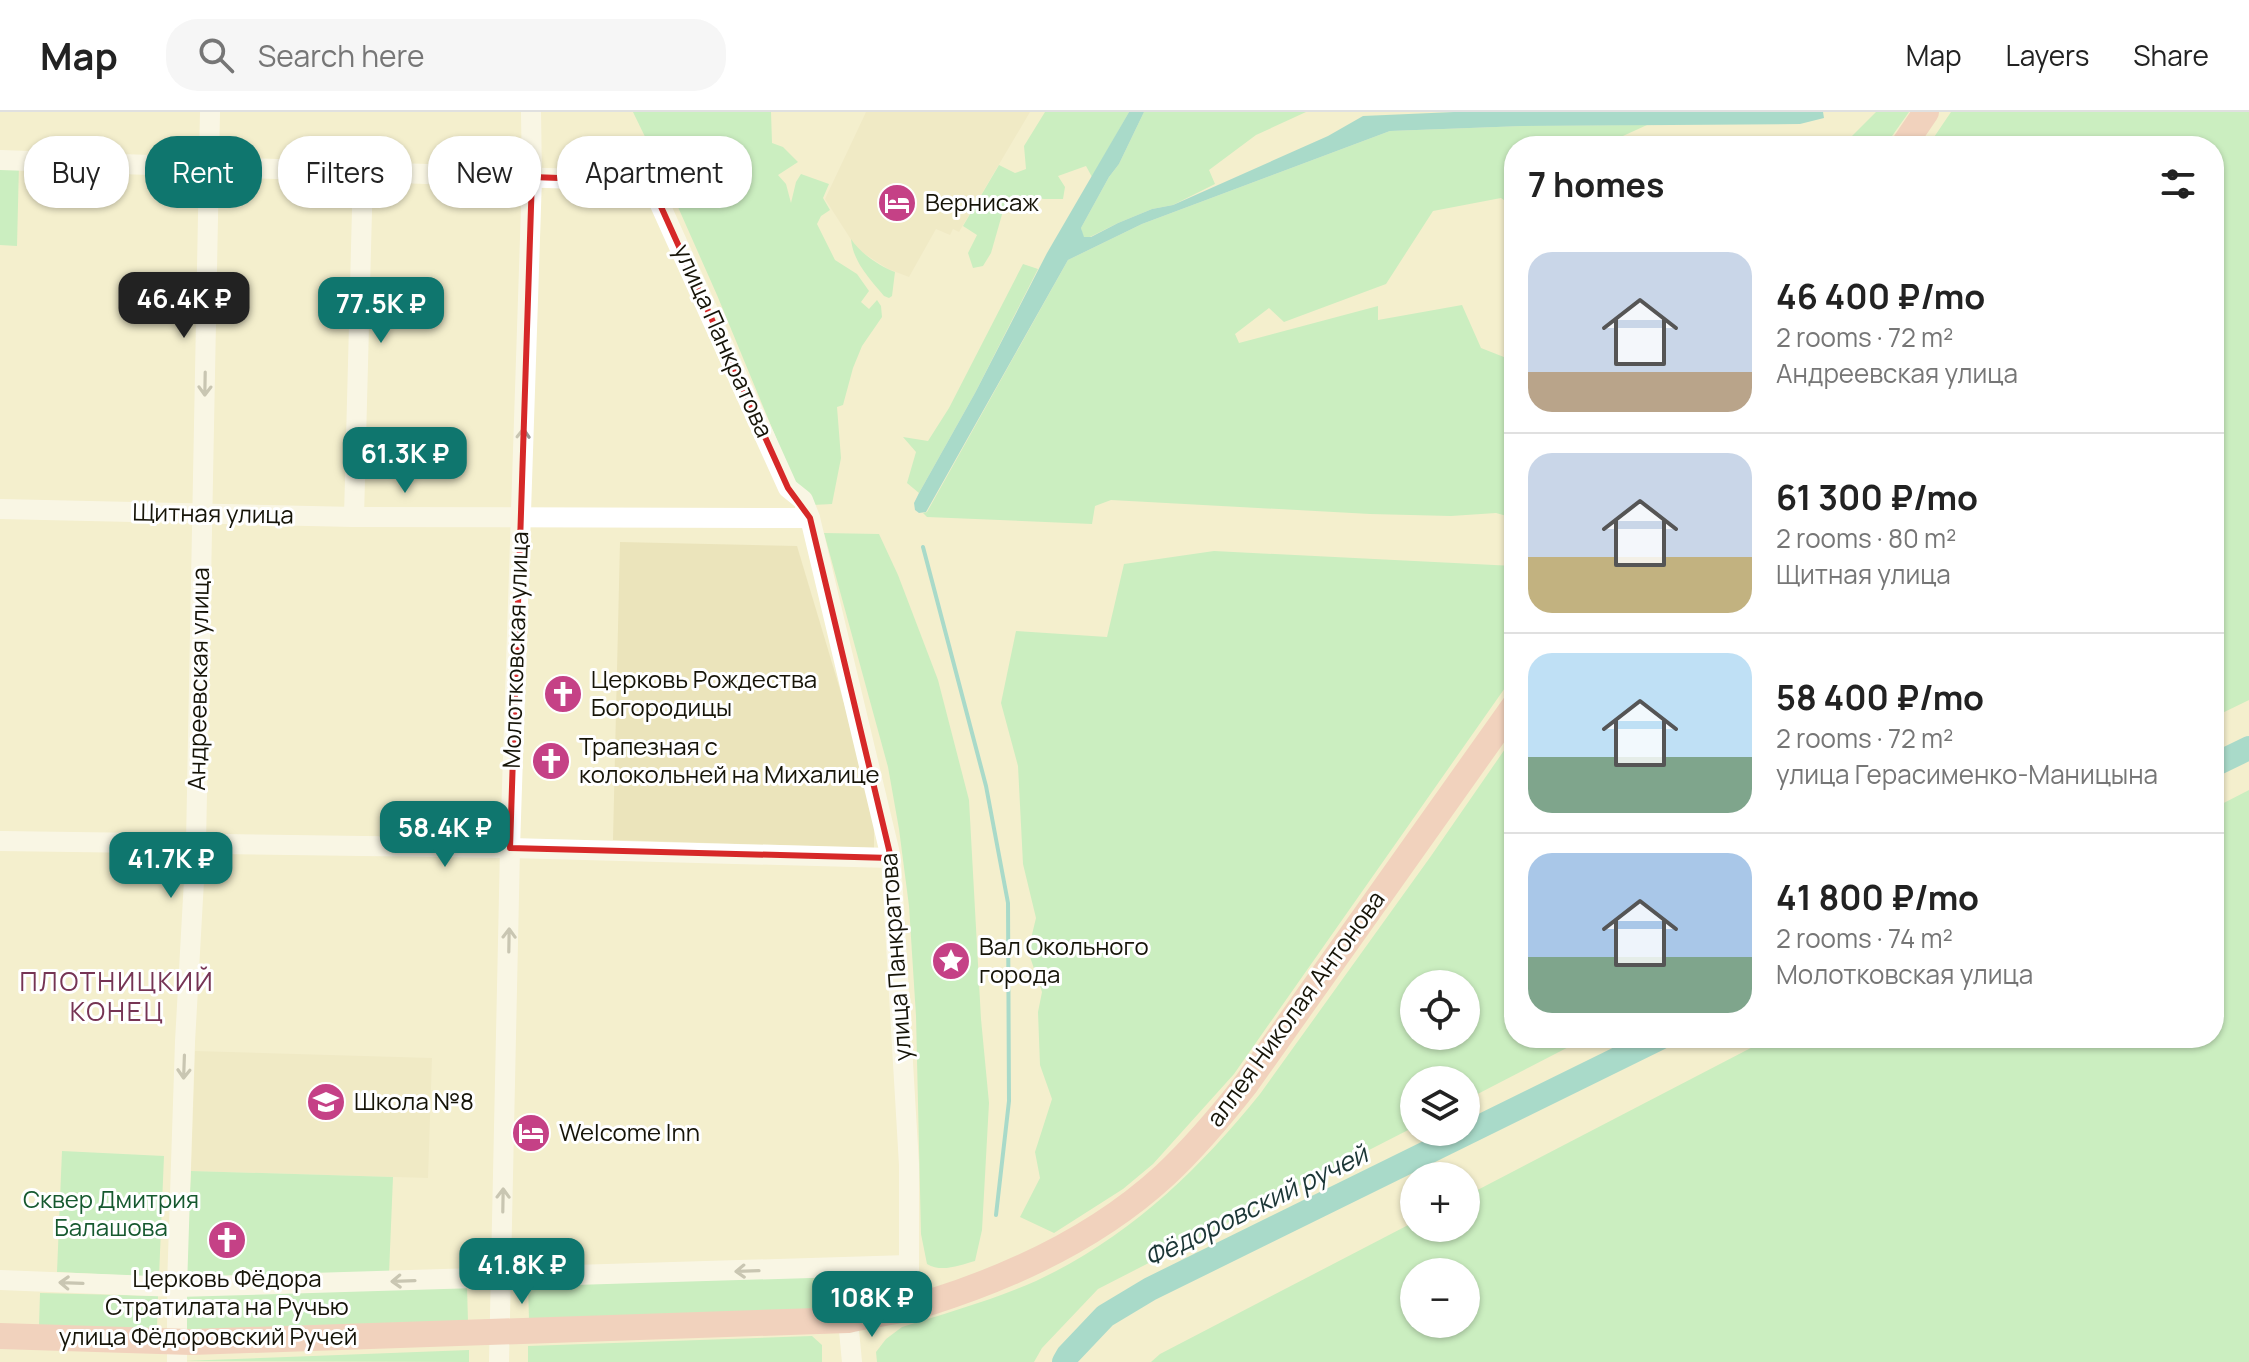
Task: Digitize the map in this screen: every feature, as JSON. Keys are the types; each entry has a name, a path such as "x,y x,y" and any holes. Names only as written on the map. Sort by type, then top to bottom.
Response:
{"main road":[{"path":"1910,136 1926,112"},
{"name":"аллея Николая Антонова","path":"848,1320 929,1303 1028,1265 1133,1202 1164,1176 1194,1146 1246,1084 1504,720"},
{"name":"улица Фёдоровский Ручей","path":"0,1336 177,1352 500,1333 848,1320"}],"street":[{"name":"Андреевская улица","path":"210,112 210,136"},
{"name":"Молотковская улица","path":"531,112 531,136"},
{"path":"0,160 145,164"},
{"name":"улица Панкратова","path":"541,177 641,181 653,189 788,488 803,500 810,518 891,858 909,1165 909,1307"},
{"name":"Андреевская улица","path":"177,1352 185,1042 196,844 208,208"},
{"path":"354,517 362,208"},
{"name":"Молотковская улица","path":"499,1362 510,848 531,208"},
{"name":"Щитная улица","path":"0,509 354,517 810,518"},
{"path":"0,841 510,848 891,858"},
{"path":"0,1280 177,1287 909,1265"},
{"path":"848,1320 852,1362"}],"highlighted area":[{"path":"532,177 641,181 653,189 788,488 810,518 891,858 510,848"}],"shaded area":[{"path":"866,112 1030,112 959,232 953,229 950,235 936,229 909,277 888,269 857,249 825,199"},
{"path":"620,542 797,546 874,803 874,848 613,840"},
{"path":"195,1051 432,1058 428,1178 191,1171"}],"green space":[{"path":"633,112 771,112 772,143 783,147 798,162 778,175 786,184 791,203 801,174 829,184 823,198 830,210 821,216 817,224 835,260 857,274 869,291 861,302 869,309 877,300 882,317 862,346 843,405 837,407 841,458 832,504 813,505 793,479 678,208 752,208 752,136 645,136"},
{"path":"1045,112 1129,112 1092,177 1086,166 1058,176 1065,187 1063,199 1027,196 1011,202 1003,211 991,253 983,266 973,268 968,253 977,235 963,226 999,165 1015,173 1026,169 1024,146"},
{"path":"1144,112 1306,112 1256,135 1209,170 1215,184 1173,205 1152,209 1090,237 1083,237 1081,228 1119,164"},
{"path":"1876,112 1909,112 1892,136 1852,136"},
{"path":"1951,112 2249,112 2249,700 2224,712 2224,136 1935,136"},
{"path":"1647,125 1623,136 1504,136 1504,200 1501,198 1433,211 1386,284 1284,322 1269,308 1235,334 1239,343 1378,306 1378,320 1462,305 1481,348 1504,357 1504,515 1370,514 1111,500 1095,506 1092,524 927,517 923,513 927,512 1068,260 1142,224 1390,131"},
{"path":"0,164 19,164 17,246 0,245"},
{"path":"851,239 870,258 895,272 892,296 884,296 863,270"},
{"path":"1023,264 1038,269 975,393 919,493 907,483 916,452 903,437 928,441 949,408"},
{"path":"824,533 879,534 938,680 969,800 981,1019 989,1103 982,1230 975,1261 951,1267 939,1268 927,1264 921,1234 916,1016 909,906 899,829 888,767"},
{"path":"1214,551 1504,566 1504,689 1234,1074 1153,1164 1123,1189 1054,1233 1020,1217 1040,1178 1035,1152 1052,1099 1040,1065 1038,1012 1042,992 1028,951 1036,918 1023,864 1018,766 1001,703 1016,631 1107,637 1124,564"},
{"path":"1504,750 1504,1048 1567,1048 1480,1093 1480,1066 1400,1066 1400,1134 1098,1289 1042,1348 1034,1362 877,1362 876,1352 886,1339 902,1327 1036,1281 1101,1245 1159,1201 1236,1123 1260,1094"},
{"path":"2249,790 2249,1362 1151,1362 1160,1354 1400,1229 1400,1242 1480,1242 1480,1189 1751,1048 2224,1048 2224,803"},
{"name":"Сквер Дмитрия Балашова","path":"62,1151 164,1156 159,1277 57,1272"},
{"path":"191,1171 393,1177 389,1274 185,1278"},
{"path":"828,1276 839,1287 839,1300 829,1311 529,1320 528,1285"},
{"path":"467,1286 468,1322 185,1331 184,1295"},
{"path":"40,1293 158,1296 157,1329 39,1326"},
{"path":"812,1336 822,1345 822,1362 528,1362 528,1346"},
{"path":"469,1350 469,1362 182,1361"}],"water":[{"path":"1129,112 1144,112 1119,164 1081,228 1084,237 1091,237 1152,209 1173,205 1328,136 1363,116 1454,112 1823,112 1824,118 1800,124 1523,126 1390,131 1142,224 1068,260 926,512 919,513 914,503 919,493 1047,253"}],"waterway":[{"path":"923,547 986,786 1008,903 1009,1101 996,1215"},
{"name":"Фёдоровский ручей","path":"2224,760 2249,748"},
{"name":"Фёдоровский ручей","path":"1064,1362 1105,1316 1150,1289 1640,1048"}],"place":[{"name":"Вернисаж","path":"897,203"},
{"name":"Церковь Рождества Богородицы","path":"563,694"},
{"name":"Трапезная с колокольней на Михалице","path":"551,761"},
{"name":"Вал Окольного города","path":"951,961"},
{"name":"Школа №8","path":"326,1102"},
{"name":"Welcome Inn","path":"531,1133"},
{"name":"Церковь Фёдора Стратилата на Ручью","path":"227,1240"}],"district":[{"name":"ПЛОТНИЦКИЙ КОНЕЦ","path":"117,997"}]}
